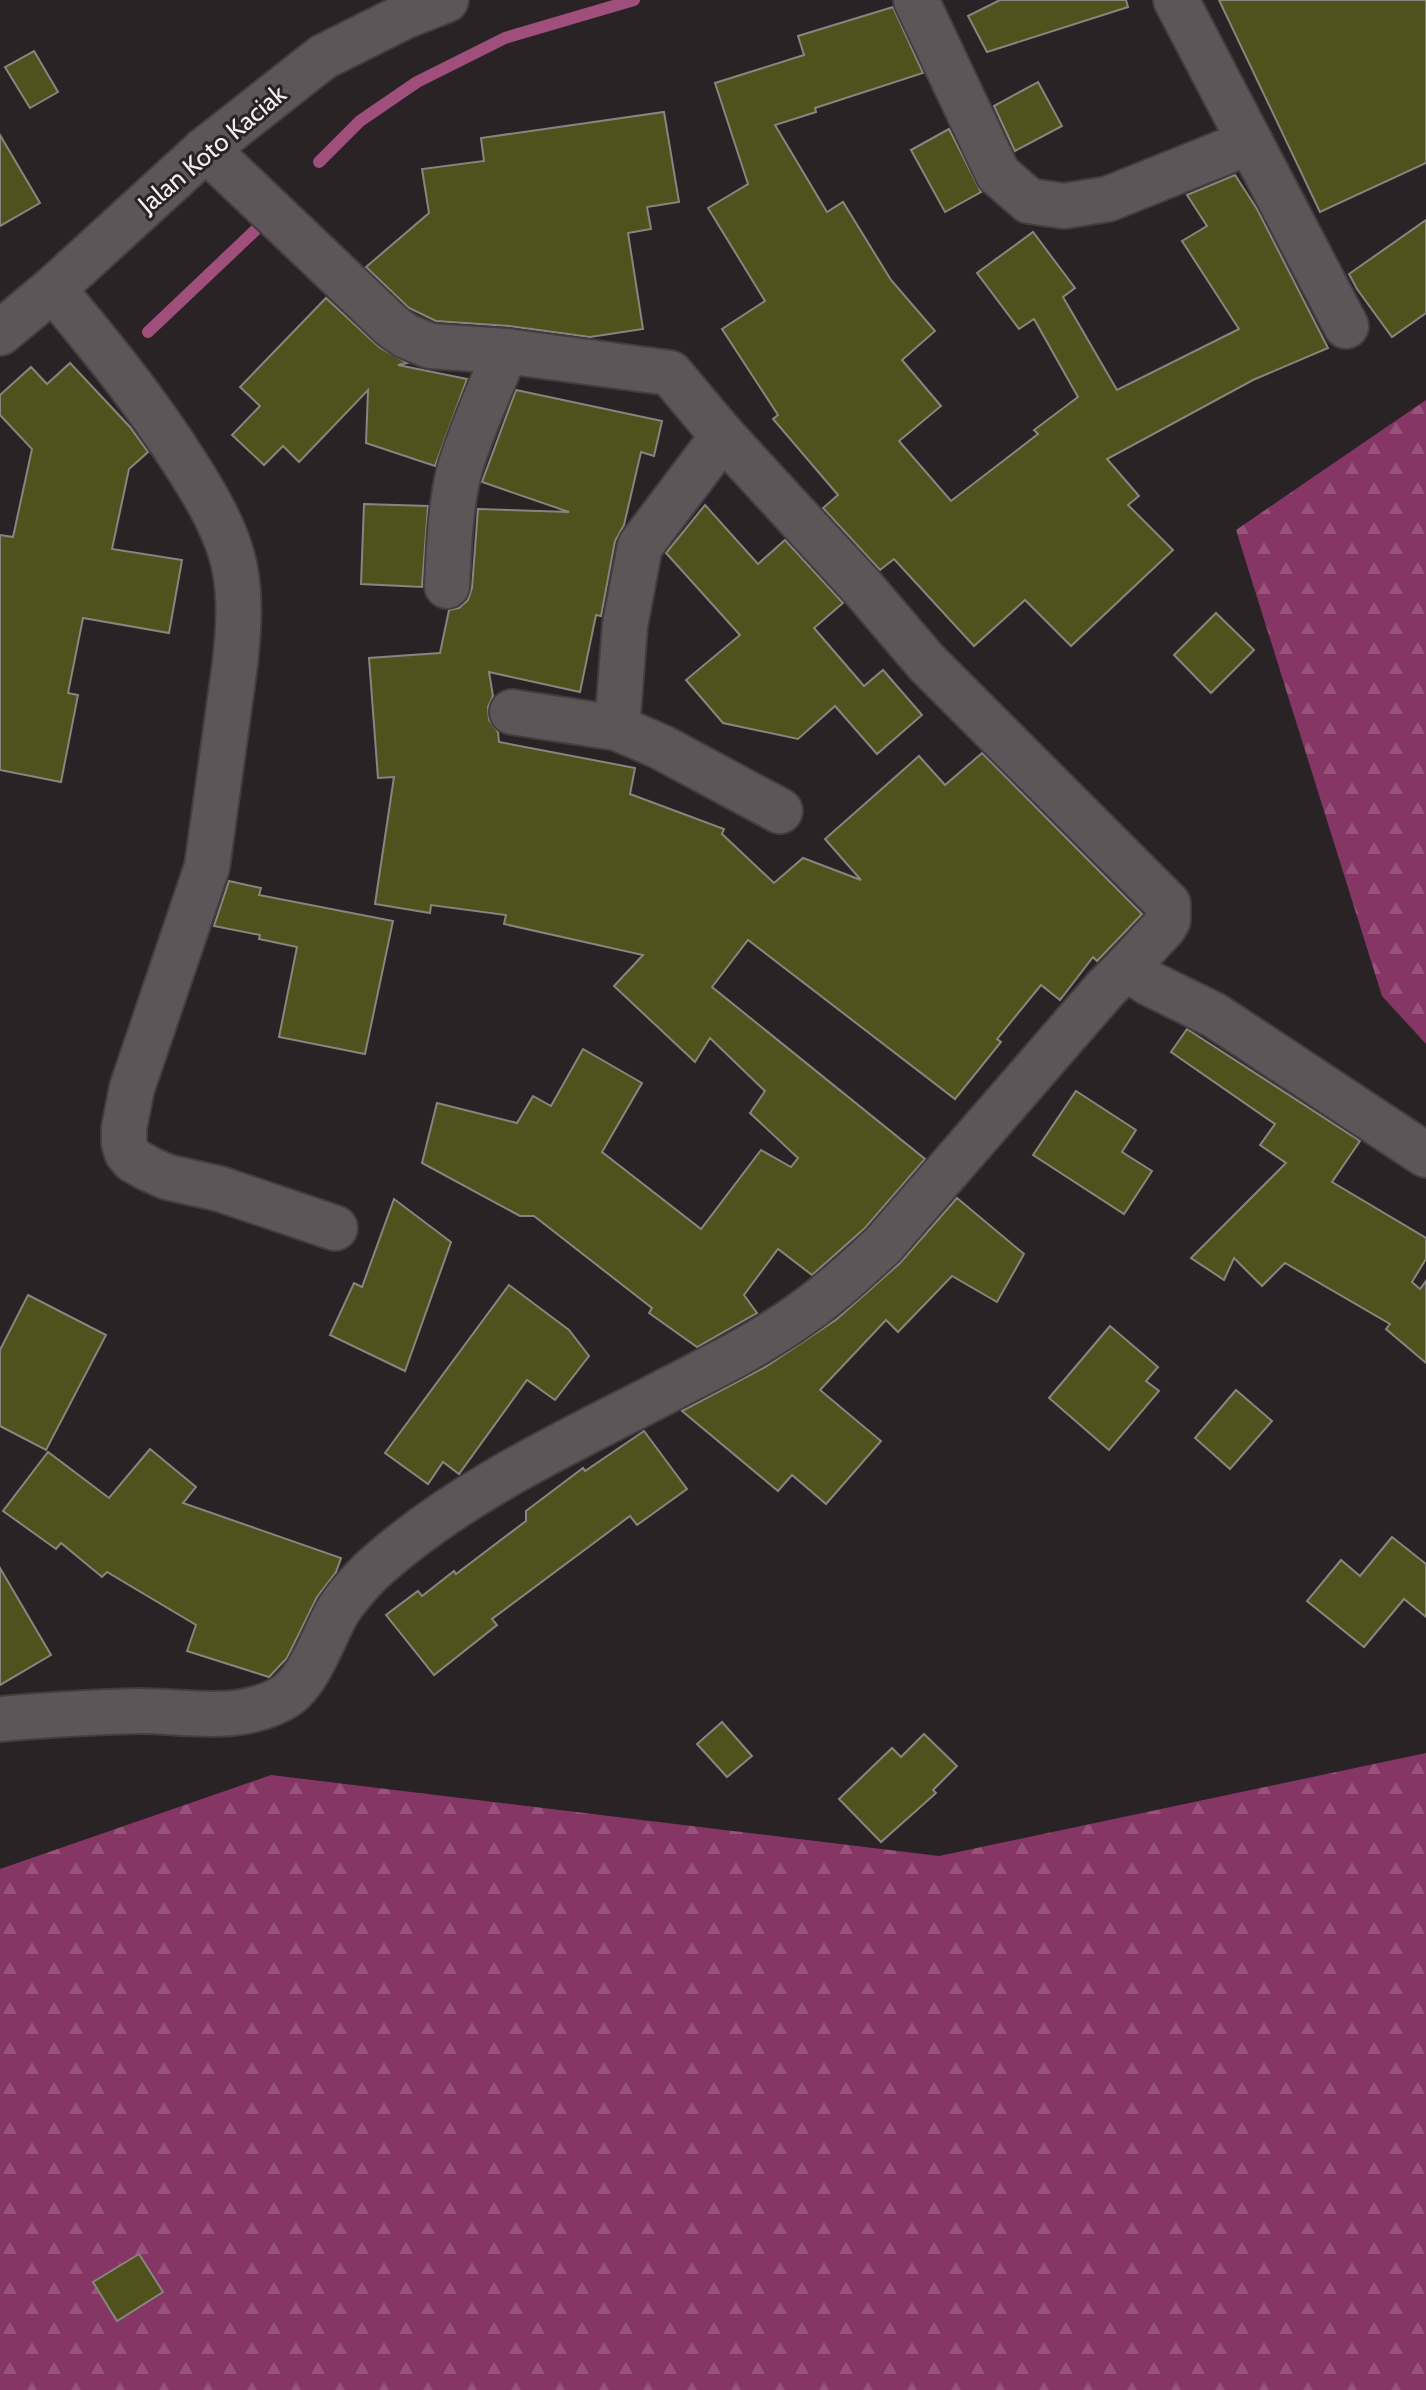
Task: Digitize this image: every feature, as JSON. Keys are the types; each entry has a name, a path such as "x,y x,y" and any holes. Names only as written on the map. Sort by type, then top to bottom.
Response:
{"street":[{"name":"Jalan Koto Kaciak","path":"0,333 214,159 323,57 403,17 446,0"},
{"path":"916,0 998,174 1029,201 1064,206 1108,199 1250,142"},
{"path":"1176,0 1346,326"},
{"path":"0,1719 90,1712 235,1713 250,1711 284,1698 311,1667 340,1608 378,1565 454,1507 529,1463 731,1358 798,1317 847,1279 883,1245 1168,920 1168,904 926,662 670,373 506,351 430,346 416,341 393,327 214,159"},
{"path":"53,289 136,389 210,502 231,551 238,592 235,664 207,867 132,1088 124,1128 127,1153 133,1160 167,1177 220,1189 335,1228"},
{"path":"447,586 450,529 459,470 506,351"},
{"path":"617,728 625,625 640,546 723,436"},
{"path":"512,712 617,728 661,747 780,811"},
{"path":"1126,968 1214,1015 1426,1155"}],"green space":[{"path":"1426,400 1426,1044 1382,996 1236,530"},
{"path":"1426,1753 1426,2390 0,2390 0,1869 271,1775 939,1856"}],"building":[{"path":"1000,0 1126,0 1128,7 987,52 968,16"},
{"path":"1219,0 1426,0 1426,163 1320,212"},
{"path":"893,7 923,73 815,108 816,112 775,125 827,212 843,202 891,280 935,331 902,360 941,406 899,441 951,501 1038,434 1034,430 1078,397 1034,319 1019,329 977,273 1033,232 1075,288 1063,297 1117,390 1239,329 1182,241 1207,226 1187,195 1235,175 1257,209 1328,348 1253,380 1107,459 1139,496 1128,505 1173,550 1071,646 1025,600 974,646 894,559 880,570 823,508 838,495 773,419 778,415 722,329 765,301 708,208 748,184 715,83 804,55 798,36"},
{"path":"34,51 58,92 30,108 5,67"},
{"path":"1038,82 1062,126 1015,151 994,106"},
{"path":"664,112 679,202 647,207 651,229 628,233 643,329 590,337 509,326 436,321 409,308 366,267 429,213 422,169 484,161 481,138"},
{"path":"949,129 981,192 945,212 911,150"},
{"path":"0,135 40,203 0,226"},
{"path":"1426,220 1426,313 1392,337 1349,274"},
{"path":"326,298 379,347 407,363 398,365 467,379 435,466 366,443 368,390 299,462 283,446 264,465 232,435 260,406 240,387"},
{"path":"70,363 130,427 148,452 129,469 112,549 182,560 169,633 83,618 68,693 78,695 61,782 0,770 0,535 13,537 32,449 0,415 0,395 31,367 47,384"},
{"path":"516,390 662,421 654,456 641,452 624,525 615,541 601,616 596,615 580,692 489,672 493,696 488,707 489,720 498,732 499,742 635,768 630,794 724,829 722,834 774,883 803,858 861,880 825,839 919,756 945,785 982,753 1142,914 1097,961 1093,957 1060,1000 1041,985 997,1039 1001,1042 955,1099 748,940 712,987 925,1159 865,1228 812,1275 778,1249 744,1295 757,1313 697,1347 649,1313 652,1308 534,1216 520,1216 422,1163 437,1103 517,1123 533,1096 551,1106 583,1049 642,1083 602,1152 701,1229 761,1150 791,1167 798,1158 750,1113 765,1091 710,1038 695,1062 614,986 643,955 504,924 506,915 431,905 430,913 375,904 394,777 378,778 369,658 440,653 449,610 459,608 468,600 472,588 478,509 569,512 482,482"},
{"path":"364,504 428,506 422,587 361,584"},
{"path":"705,505 758,564 785,540 843,603 814,628 864,686 883,670 922,715 877,754 835,706 798,739 723,723 686,680 740,635 666,553"},
{"path":"1216,613 1254,650 1211,693 1174,655"},
{"path":"229,881 261,888 259,895 393,921 365,1054 279,1037 297,947 259,939 260,935 214,926"},
{"path":"1187,1029 1360,1141 1332,1182 1426,1238 1426,1259 1412,1282 1420,1289 1426,1281 1426,1363 1386,1329 1390,1324 1285,1263 1262,1286 1234,1258 1224,1280 1191,1258 1286,1163 1260,1145 1275,1124 1171,1052"},
{"path":"1076,1091 1136,1130 1122,1152 1152,1171 1124,1214 1033,1155"},
{"path":"957,1198 1024,1254 997,1302 952,1276 898,1332 886,1320 820,1390 881,1441 826,1504 792,1475 778,1491 682,1411 767,1366 837,1319 900,1263"},
{"path":"394,1199 451,1242 405,1371 330,1335 354,1283 362,1287"},
{"path":"509,1285 569,1330 589,1356 555,1400 527,1380 459,1474 443,1462 428,1484 385,1453"},
{"path":"28,1295 106,1335 46,1450 0,1426 0,1350"},
{"path":"1110,1326 1158,1367 1146,1381 1159,1391 1109,1450 1049,1398"},
{"path":"1236,1390 1272,1421 1230,1469 1195,1438"},
{"path":"644,1431 687,1489 637,1525 630,1516 492,1619 497,1625 434,1675 386,1615 418,1591 422,1596 454,1571 456,1574 526,1521 526,1511 583,1468 585,1471"},
{"path":"150,1449 196,1487 183,1503 341,1558 336,1572 317,1597 287,1658 269,1677 187,1651 196,1625 107,1572 102,1577 61,1543 56,1549 3,1511 48,1452 109,1498"},
{"path":"1392,1537 1426,1564 1426,1617 1404,1599 1364,1647 1307,1601 1341,1560 1360,1576"},
{"path":"0,1568 51,1655 0,1685"},
{"path":"722,1722 752,1756 727,1777 697,1744"},
{"path":"924,1734 957,1766 933,1790 936,1793 881,1842 839,1799 892,1748 901,1757"},
{"path":"139,2254 163,2292 117,2321 93,2282"}],"waterway":[{"path":"319,162 360,121 417,82 505,38 634,0"},
{"path":"148,332 264,222"}]}
